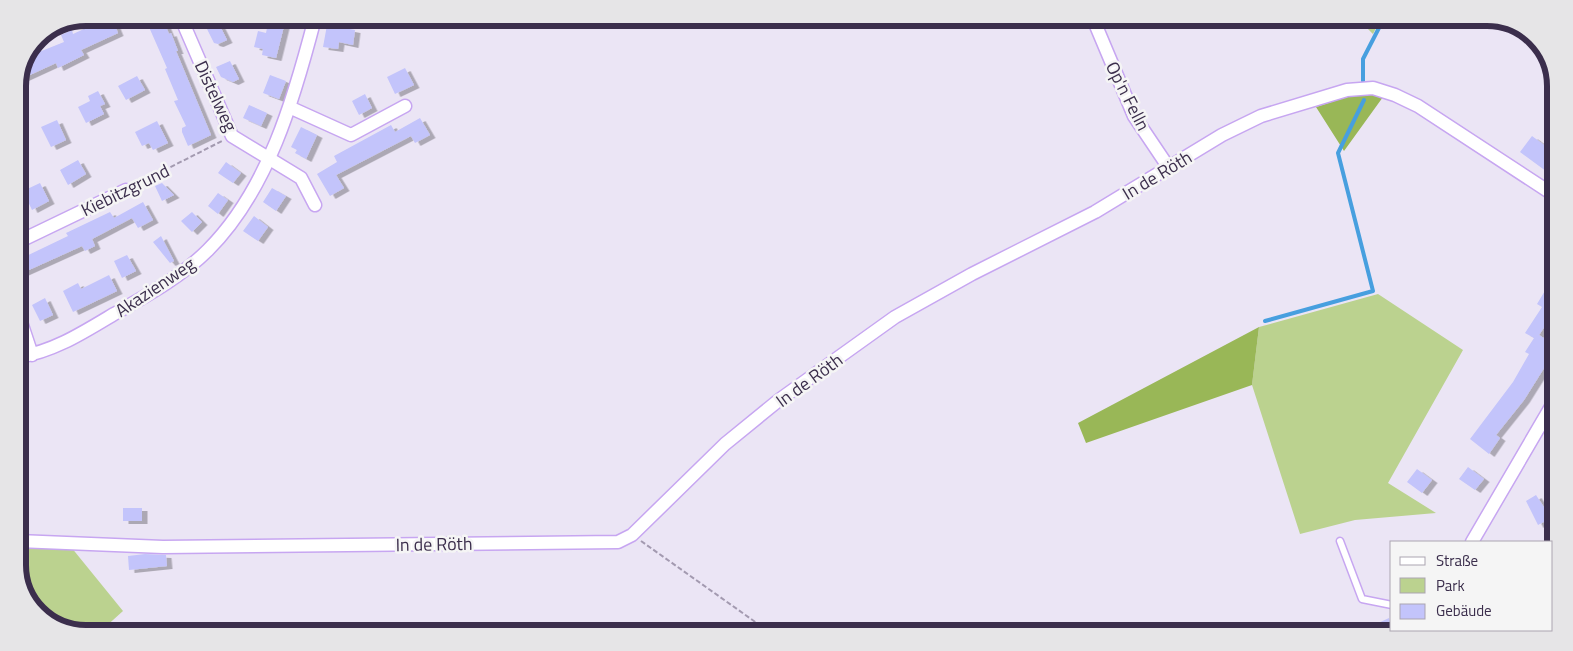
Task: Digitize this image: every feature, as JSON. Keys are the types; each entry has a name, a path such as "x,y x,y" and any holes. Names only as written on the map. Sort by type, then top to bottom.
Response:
{"street":[{"name":"Distelweg","path":"184,26 232,136 301,178 315,206"},
{"name":"Akazienweg","path":"26,356 61,344 159,289 208,251 239,213 268,159 290,107 313,26"},
{"name":"Op'n Felln","path":"1096,26 1134,116 1168,168"},
{"name":"In de Röth","path":"26,541 163,547 618,542 632,535 732,439 779,400 895,317 972,274 1095,212 1222,135 1261,116 1347,90 1373,88 1395,95 1418,106 1547,190"},
{"path":"290,107 351,135 405,106"},
{"name":"Kiebitzgrund","path":"26,238 126,190"},
{"path":"26,337 32,355"},
{"path":"1473,541 1547,414"}],"lane":[{"path":"1340,541 1362,598 1390,605"}],"path":[{"name":"Kiebitzgrund","path":"126,190 232,136"},
{"path":"632,535 760,625"}],"green space":[{"path":"1365,26 1377,26 1373,34"},
{"path":"1369,94 1383,97 1344,151 1316,107 1347,97"},
{"path":"1378,294 1463,350 1388,483 1436,513 1355,520 1300,534 1252,385 1259,327"},
{"path":"1259,327 1252,385 1086,443 1078,423"},
{"path":"26,545 71,547 123,611 107,625 74,624 56,617 34,595 29,584 26,569"}],"building":[{"path":"90,26 115,26 118,33 81,50 84,55 58,68 56,63 27,76 36,53 64,42 61,35 72,30 73,34"},
{"path":"149,26 166,26 169,34 171,33 178,51 176,51 211,135 188,146 182,132 182,128 186,126 174,101 178,100 165,69 167,68"},
{"path":"220,26 227,40 218,44 214,43 207,29"},
{"path":"267,26 284,26 276,58 262,55 263,49 254,47 258,31 266,33"},
{"path":"327,26 355,30 353,45 339,42 338,49 323,47"},
{"path":"230,61 239,79 233,82 221,77 216,67"},
{"path":"405,68 414,85 395,94 387,77"},
{"path":"270,75 286,81 279,99 263,93"},
{"path":"137,76 145,90 126,100 118,86"},
{"path":"98,91 105,104 100,106 104,114 86,123 78,107 90,101 88,96"},
{"path":"365,94 372,108 359,115 352,101"},
{"path":"249,105 267,113 261,126 243,118"},
{"path":"420,118 430,135 415,143 411,136 336,175 344,188 330,196 317,174 337,162 334,156 391,125 395,132"},
{"path":"57,120 66,140 51,147 41,127"},
{"path":"157,121 168,143 153,150 149,143 142,146 135,132"},
{"path":"301,127 317,135 306,159 295,153 297,150 291,147"},
{"path":"1532,136 1547,147 1547,172 1520,152"},
{"path":"78,160 86,174 68,185 60,170"},
{"path":"226,162 241,173 233,183 218,173"},
{"path":"40,183 49,201 32,210 26,197 26,190"},
{"path":"162,183 174,195 162,201 155,186"},
{"path":"272,188 286,196 276,211 263,202"},
{"path":"218,193 228,200 218,214 208,206"},
{"path":"143,202 153,220 138,228 132,218 92,239 95,246 85,251 82,246 26,271 26,256 68,236 66,233 110,212 114,218"},
{"path":"192,212 202,222 192,232 181,221"},
{"path":"254,216 268,227 258,241 243,231"},
{"path":"161,236 174,261 170,263 153,242"},
{"path":"127,255 136,271 122,278 114,261"},
{"path":"109,275 117,291 73,312 63,291 78,283 81,289"},
{"path":"1547,290 1547,323 1539,335 1547,340 1547,366 1524,400 1496,435 1500,438 1489,454 1470,439 1513,382 1529,354 1525,352 1534,338 1525,333 1542,307 1537,304"},
{"path":"45,298 53,315 40,321 32,305"},
{"path":"1468,467 1484,479 1475,490 1459,479"},
{"path":"1417,469 1432,480 1422,493 1407,482"},
{"path":"1536,495 1547,512 1547,520 1538,525 1526,501"},
{"path":"123,508 142,508 142,521 123,521"},
{"path":"145,554 166,555 167,566 129,570 128,556"},
{"path":"1389,618 1390,625 1376,624"}],"waterway":[{"path":"1363,81 1363,59 1380,26"},
{"path":"1265,321 1373,291 1338,153 1364,100"}]}
